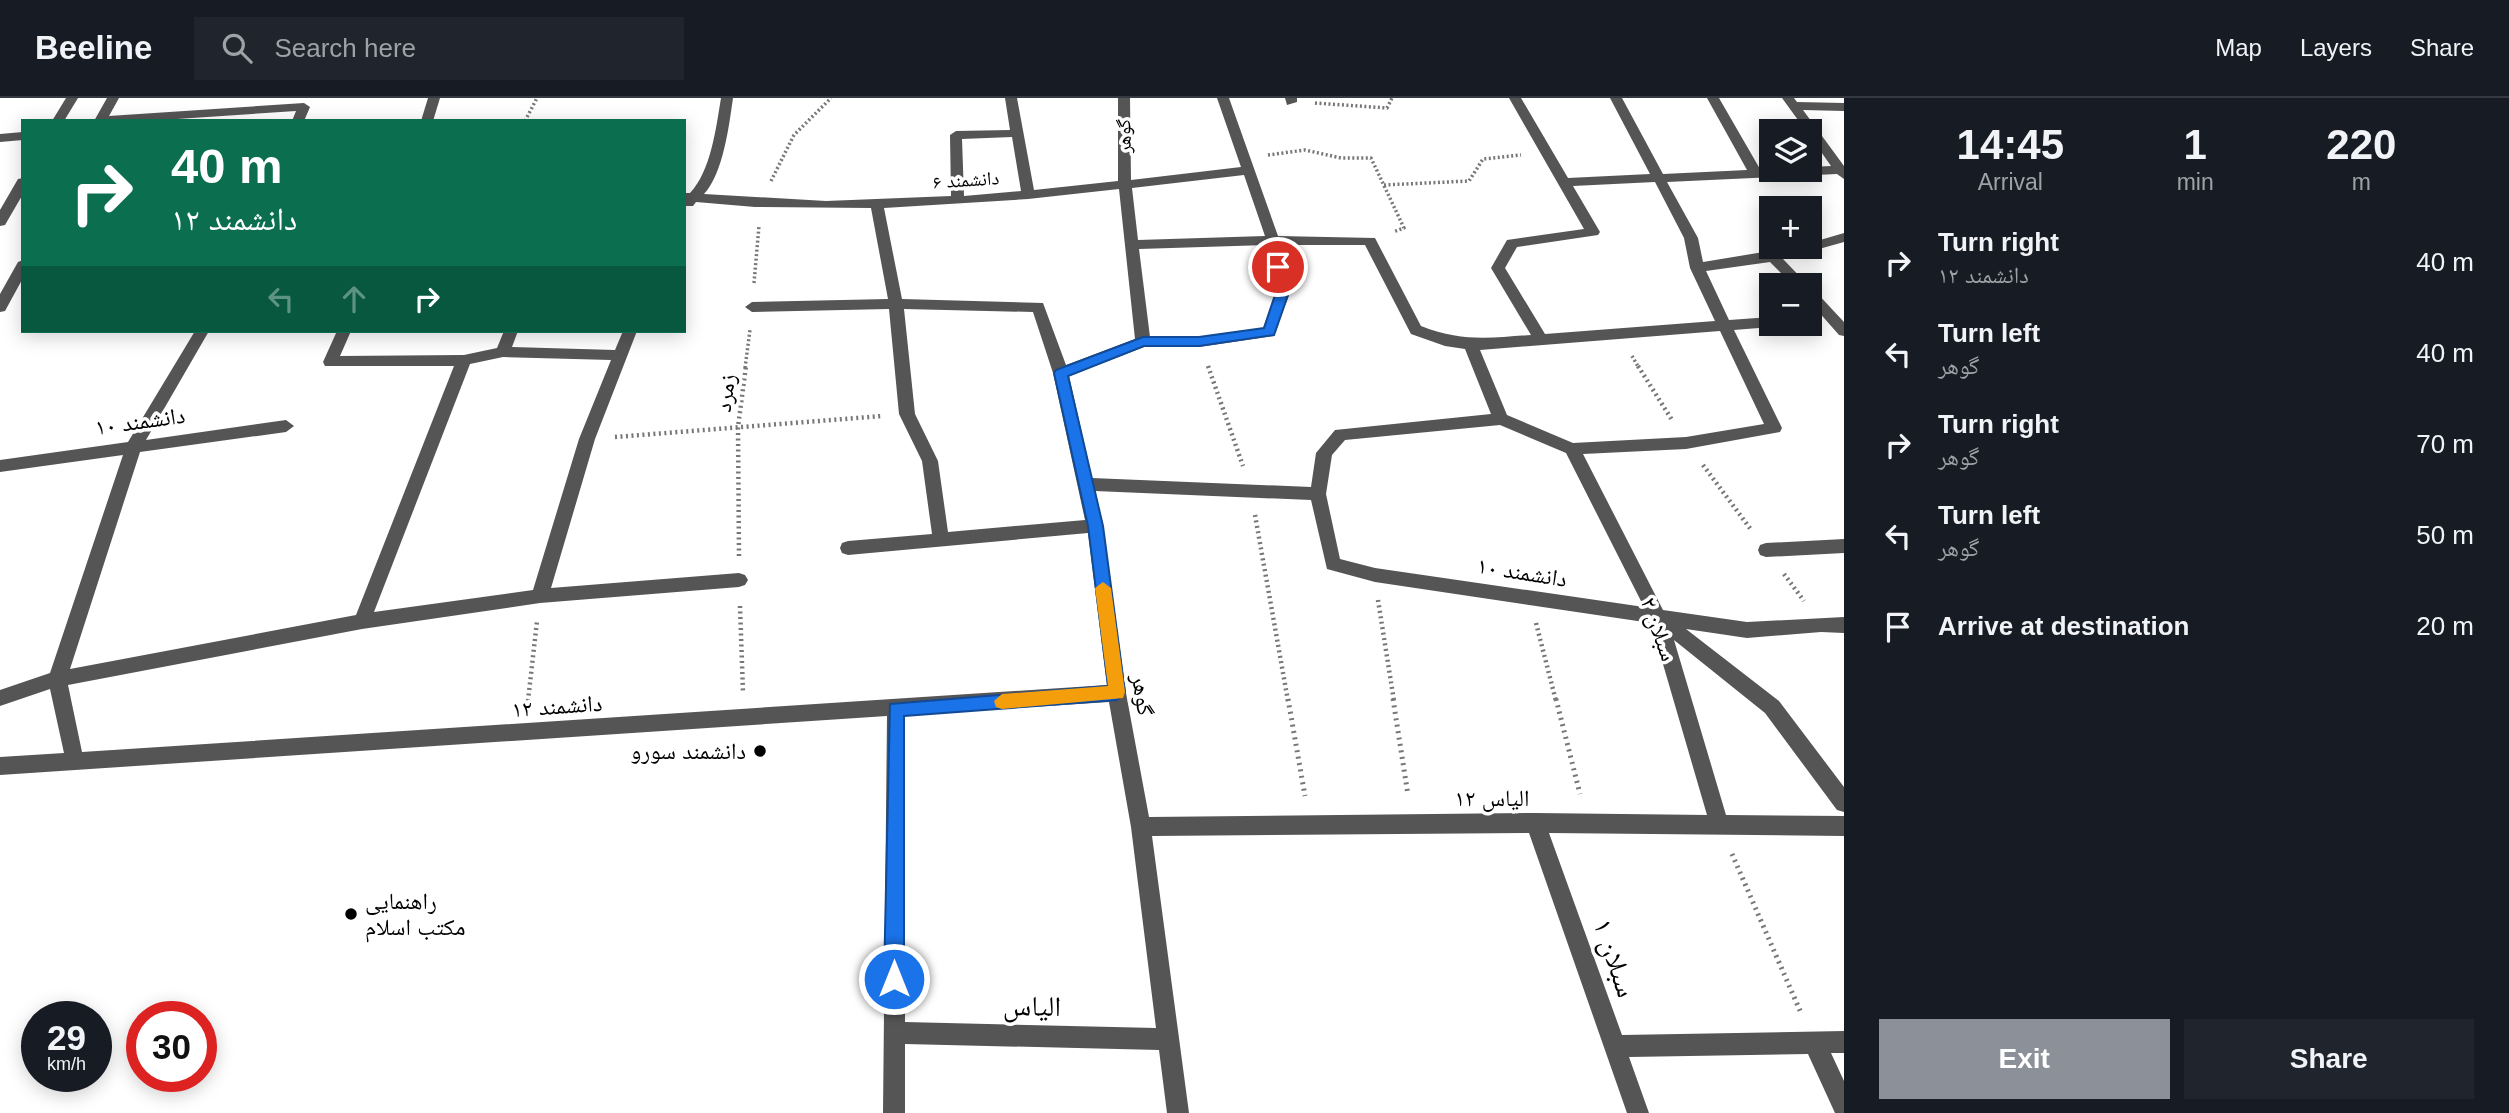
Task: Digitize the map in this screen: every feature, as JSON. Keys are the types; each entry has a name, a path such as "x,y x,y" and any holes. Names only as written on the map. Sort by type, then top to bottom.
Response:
{"street":[{"path":"59,119 72,98"},
{"path":"102,119 113,98"},
{"path":"239,112 244,98"},
{"path":"428,119 434,98"},
{"path":"687,201 706,184 723,125 727,98"},
{"path":"1012,98 1028,195"},
{"name":"گوهر","path":"1124,98 1125,185 1143,342"},
{"path":"1061,373 1143,342 1199,342 1269,332 1282,295 1273,240 1223,98"},
{"path":"1515,98 1593,232 1512,243 1497,268 1541,339"},
{"path":"1086,484 1251,489 1318,494 1324,453 1342,434 1501,419 1572,449 1686,443 1774,428 1697,268 1690,238 1616,98"},
{"path":"1713,98 1756,174"},
{"path":"1790,102 1842,173"},
{"path":"1790,102 1844,107"},
{"path":"132,119 303,107 299,119"},
{"path":"958,200 956,135 1019,133"},
{"path":"0,138 21,136"},
{"name":"دانشمند ۶","path":"687,201 877,206 1125,185 1248,164"},
{"path":"1564,182 1842,173"},
{"path":"0,222 21,185"},
{"path":"877,206 896,304 907,414 930,461 941,540"},
{"path":"1822,243 1844,237"},
{"path":"1132,245 1273,240 1370,241 1416,330 1445,341 1471,345 1759,323"},
{"path":"1697,268 1759,259"},
{"path":"1775,259 1789,273"},
{"path":"0,307 21,271"},
{"path":"1822,303 1837,314 1844,331"},
{"path":"752,307 896,304"},
{"name":"گوهر","path":"896,304 1038,306 1061,373 1095,526 1117,692 1141,827 1178,1113"},
{"path":"75,761 57,679 134,446 201,333"},
{"path":"343,333 330,362 464,360 503,352 620,355"},
{"path":"503,352 510,333"},
{"path":"540,596 587,439 629,333"},
{"path":"1471,345 1501,419"},
{"path":"362,621 464,360"},
{"name":"دانشمند ۱۰","path":"0,466 286,426"},
{"name":"سبلان ۲","path":"1572,449 1658,617 1719,824"},
{"name":"دانشمند ۱۰","path":"1318,494 1333,564 1375,575 1747,630 1821,624 1844,625"},
{"path":"848,548 1095,526"},
{"path":"1766,550 1844,546"},
{"path":"0,698 57,679 362,621 540,596 740,580"},
{"path":"1658,617 1772,707 1844,803"},
{"name":"دانشمند ۱۲","path":"0,766 896,709 1117,692"},
{"path":"894,1113 896,709"},
{"name":"الیاس ۱۲","path":"1141,827 1412,823 1844,826"},
{"name":"سبلان ۱","path":"1536,823 1638,1113"},
{"name":"الیاس","path":"893,1033 1168,1039"},
{"path":"1614,1046 1844,1042"},
{"path":"1815,1043 1844,1107"}],"path":[{"path":"526,119 537,98"},
{"name":"زمرد","path":"744,717 738,427 761,204 787,141 815,109 831,98"},
{"path":"1291,100 1387,108 1392,98"},
{"path":"1248,164 1305,149 1341,158 1371,158 1404,228 1370,241"},
{"path":"1384,185 1469,181 1483,159 1547,153"},
{"path":"1618,333 1686,443"},
{"path":"1199,342 1251,489 1310,825"},
{"path":"587,439 907,414"},
{"path":"1375,575 1412,823"},
{"path":"525,733 540,596"},
{"path":"1530,598 1587,823"},
{"path":"1719,824 1815,1043"}],"slow traffic":[{"path":"1002,701 1117,692 1103,588"}],"place":[{"name":"دانشمند سورو","path":"760,751"},
{"name":"راهنمایی مکتب اسلام","path":"351,914"}],"route":[{"path":"894,979 896,709 1117,692 1095,526 1061,373 1143,342 1199,342 1269,332 1282,295 1278,267"}]}
